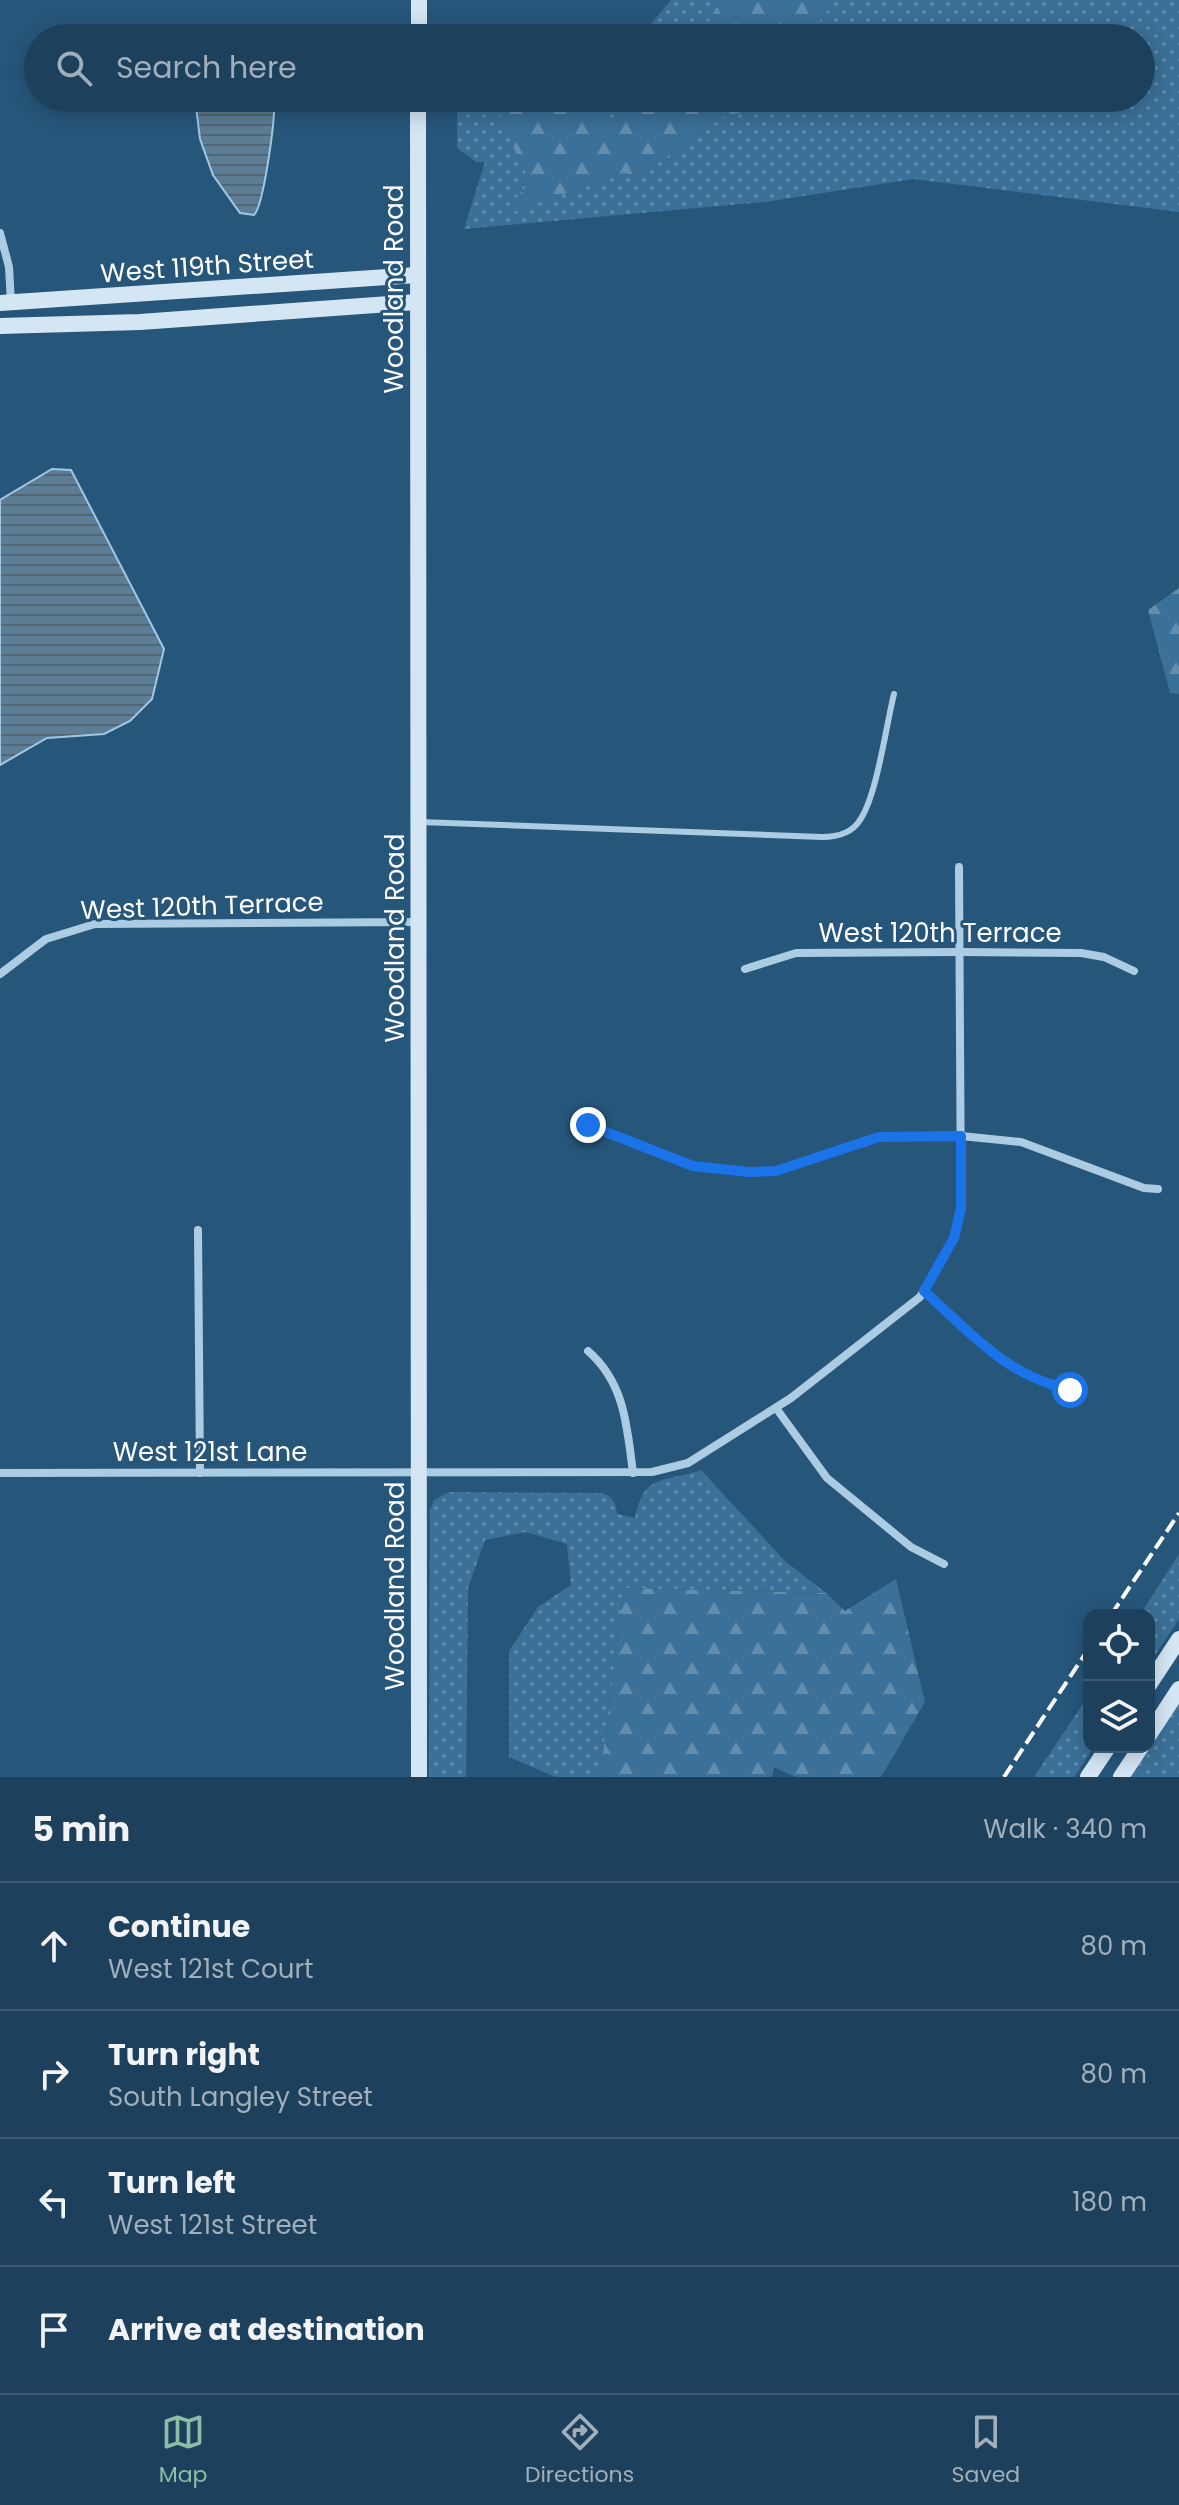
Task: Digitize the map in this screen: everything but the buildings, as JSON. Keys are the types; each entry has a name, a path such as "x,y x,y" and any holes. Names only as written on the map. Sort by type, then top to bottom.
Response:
{"main road":[{"path":"419,0 419,24"},
{"name":"Woodland Road","path":"418,112 419,1777"},
{"name":"West 119th Street","path":"6,303 417,275"},
{"name":"West 119th Street","path":"0,326 140,322 417,302"},
{"path":"1152,1681 1179,1639"},
{"path":"1155,1726 1179,1689"},
{"path":"1088,1777 1104,1753"},
{"path":"1121,1777 1137,1753"}],"street":[{"path":"0,233 9,267 6,303"},
{"name":"West 121st Lane","path":"0,1473 633,1473 688,1463 776,1408 920,1297 954,1238 961,1208 959,867"},
{"name":"West 120th Terrace","path":"0,974 46,939 95,924 419,922"},
{"name":"West 120th Terrace","path":"745,969 796,953 959,952 1081,953 1104,957 1134,971"},
{"path":"588,1125 693,1166 749,1172 776,1171 879,1137 961,1136 1021,1142 1144,1188 1158,1189"},
{"path":"198,1230 200,1473"},
{"path":"924,1291 1008,1366 1030,1379 1070,1390"},
{"path":"588,1351 606,1367 616,1386 626,1416 633,1473"},
{"path":"776,1408 827,1478 911,1547 944,1564"}],"lane":[{"path":"419,822 822,837 842,834 860,821 868,803 894,694"}],"green space":[{"path":"671,0 1179,0 1179,212 913,179 765,202 464,229 485,162 476,162 457,148 457,112 1155,112 1155,24 651,24","holes":["721,118 639,176 623,173 501,216 530,182 518,155"]},
{"path":"721,0 833,0 815,24 707,24"},
{"path":"508,112 592,112 614,120 624,112 742,112 723,117 639,176 623,173 500,217 530,182 499,116"},
{"path":"1179,588 1179,694 1170,693 1148,610"},
{"path":"701,1470 785,1561 826,1593 624,1588 600,1777 555,1777 509,1757 509,1651 538,1607 571,1585 567,1544 526,1532 485,1540 468,1588 466,1777 429,1777 430,1510 434,1500 449,1492 601,1493 613,1500 617,1514 635,1518 644,1493 650,1486"},
{"path":"1179,1554 1179,1619 1155,1655 1155,1609 1144,1609"},
{"path":"896,1579 925,1702 881,1777 795,1777 774,1767 772,1777 600,1777 624,1588 826,1593 845,1611"},
{"path":"1179,1690 1179,1777 1121,1777 1137,1753 1155,1753 1155,1726"},
{"path":"1083,1704 1083,1753 1090,1753 1074,1777 1034,1777"}],"shaded area":[{"path":"197,112 273,112 262,195 254,215 240,213 213,175 200,139"},
{"path":"52,469 71,470 164,649 152,699 130,721 104,734 47,738 0,765 0,500"}],"railway":[{"path":"1115,1609 1179,1513"},
{"path":"1004,1777 1083,1657"}],"route":[{"path":"588,1125 693,1166 749,1172 776,1171 879,1137 961,1136 961,1208 954,1238 924,1291 1008,1366 1030,1379 1070,1390"}]}
